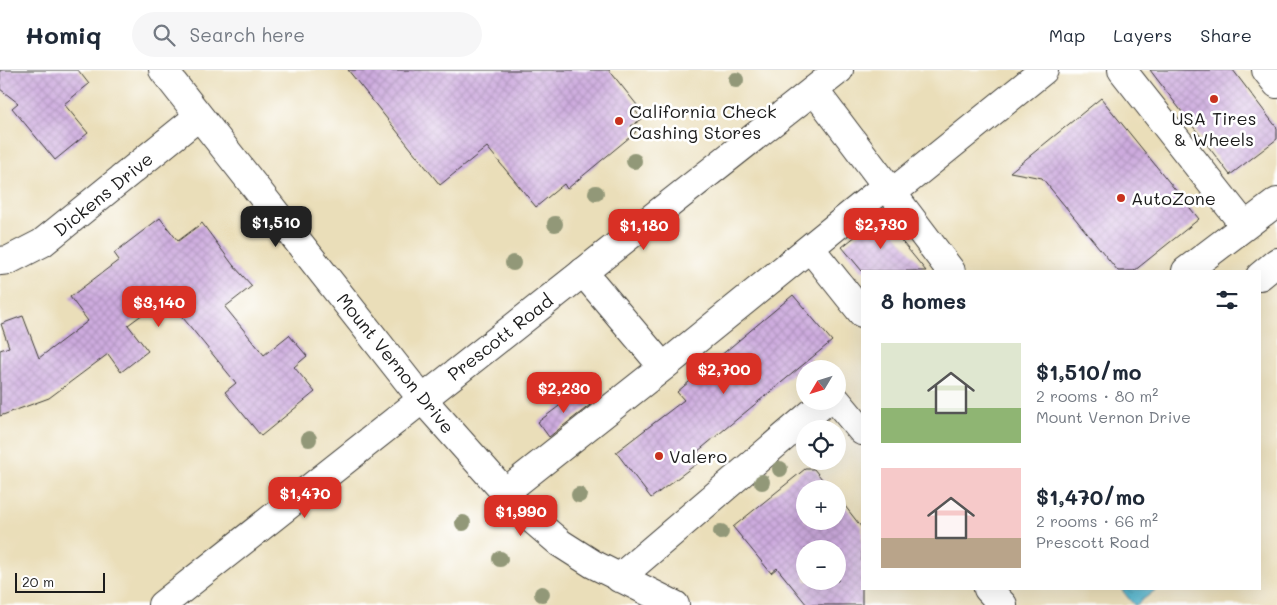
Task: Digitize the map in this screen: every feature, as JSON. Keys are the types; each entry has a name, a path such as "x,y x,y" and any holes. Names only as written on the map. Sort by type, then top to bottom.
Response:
{"street":[{"name":"Mount Vernon Drive","path":"163,70 422,399 519,508 560,543 592,564 675,605"},
{"name":"Prescott Road","path":"162,605 840,70"},
{"path":"504,492 810,248 1044,70"},
{"path":"1122,70 1245,226"},
{"path":"1266,70 1277,84"},
{"path":"814,90 950,270"},
{"name":"Dickens Drive","path":"0,261 9,260 42,243 199,116"},
{"path":"1187,270 1277,202"},
{"path":"810,248 861,312"},
{"path":"1261,275 1277,262"},
{"path":"582,272 663,367"},
{"path":"620,578 816,410"},
{"path":"844,410 861,430"},
{"path":"989,590 1003,605"}],"water":[{"path":"1122,590 1156,590 1136,605"}],"building":[{"path":"0,70 78,70 89,84 64,104 88,133 55,160 12,108 18,103 0,89"},
{"path":"348,70 609,70 637,105 633,108 642,119 631,126 636,132 567,189 564,184 536,207 487,147 440,185"},
{"name":"USA Tires & Wheels","path":"1150,70 1233,70 1277,128 1277,139 1230,175"},
{"name":"AutoZone","path":"1101,98 1199,219 1135,270 1117,270 1042,178 1010,172"},
{"path":"881,216 925,270 861,270 842,247"},
{"path":"160,218 178,241 202,223 233,265 252,286 225,307 264,355 289,335 307,356 294,367 315,392 261,436 225,392 236,383 166,297 128,325 148,351 121,372 108,354 49,398 0,416 0,350 9,347 1,324 23,316 39,358 88,321 70,297 119,260 114,253"},
{"path":"793,295 832,341 809,360 796,360 796,371 697,452 703,459 651,498 616,452 684,400 677,392"},
{"path":"579,391 590,405 549,437 538,422"},
{"path":"804,470 815,470 823,480 796,480 796,530 846,530 846,507 861,527 862,605 807,605 777,568 771,573 733,527"}],"place":[{"name":"USA Tires & Wheels","path":"1214,99"},
{"name":"California Check Cashing Stores","path":"619,121"},
{"name":"AutoZone","path":"1121,198"},
{"name":"Valero","path":"659,456"}]}
